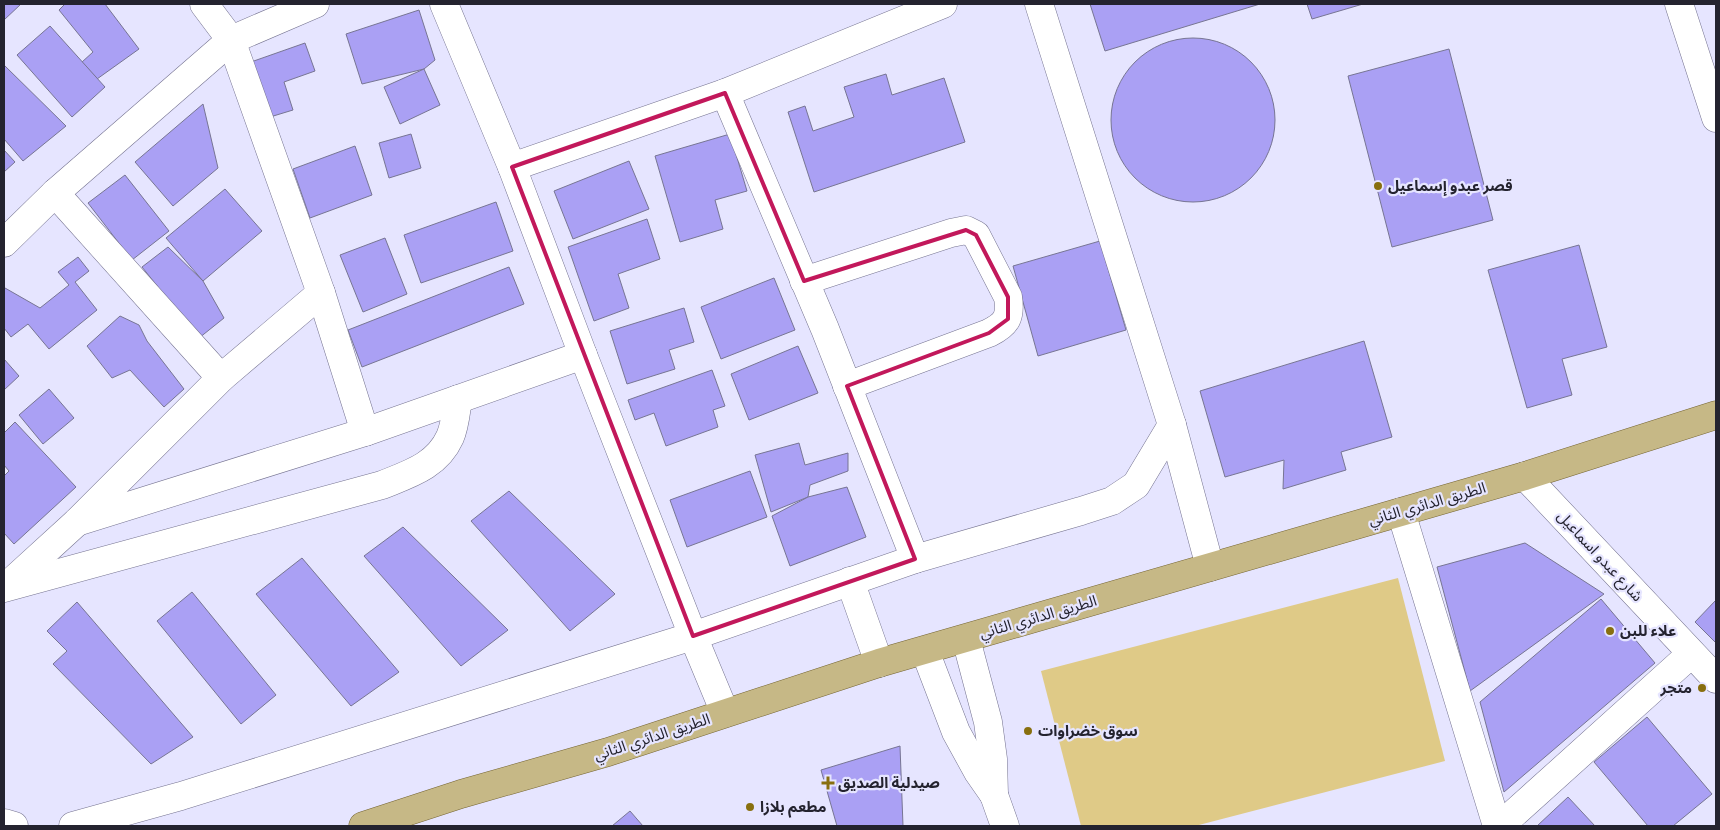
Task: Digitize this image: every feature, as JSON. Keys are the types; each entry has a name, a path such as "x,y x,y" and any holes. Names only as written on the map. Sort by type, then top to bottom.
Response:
{"main road":[{"name":"الطريق الدائري الثاني","path":"363,826 461,794 608,752 879,664 1525,476 1716,415"}],"street":[{"path":"204,4 231,40 321,293 365,432"},
{"path":"4,243 55,193 231,40 315,4"},
{"path":"444,4 512,166 582,355 692,636 725,713"},
{"path":"512,166 724,93 943,4"},
{"path":"1039,4 1172,425 1210,567"},
{"path":"1679,4 1716,118"},
{"path":"724,93 825,329 915,559"},
{"path":"55,193 221,378"},
{"path":"804,281 966,230 976,235 1008,297 1010,308 1008,319 1000,328 847,386"},
{"path":"4,588 77,522 221,378 321,293"},
{"path":"77,522 365,432 582,355"},
{"path":"4,588 382,485 420,470 439,453 450,437 458,399"},
{"path":"73,826 181,796 692,636 915,559 1112,501 1136,485 1172,425"},
{"name":"شارع عبدو اسماعيل","path":"1525,476 1716,679"},
{"path":"1401,512 1498,826 1691,654"},
{"path":"850,581 879,664"},
{"path":"966,639 988,722 993,759 994,795"},
{"path":"926,651 956,732 978,772 994,795 1005,826"},
{"path":"4,823 14,826"}],"highlighted area":[{"path":"725,93 804,281 966,230 976,235 1008,297 1008,319 989,333 847,386 915,559 693,636 512,167"}],"shaded area":[{"path":"1398,578 1445,761 1195,826 1081,826 1041,671"}],"building":[{"path":"4,4 21,4 4,20"},
{"path":"65,4 105,4 139,49 97,79 82,62 93,52 59,10"},
{"path":"1090,4 1260,4 1105,51"},
{"path":"1307,4 1363,4 1312,19"},
{"path":"419,10 435,60 424,69 362,84 346,34"},
{"path":"50,26 105,87 72,117 17,55"},
{"path":"1201,38 1217,41 1232,47 1257,68 1266,81 1272,96 1275,120 1274,136 1266,159 1245,184 1232,193 1217,199 1185,202 1169,199 1154,193 1129,172 1120,159 1114,144 1111,112 1114,96 1120,81 1141,56 1154,47 1169,41"},
{"path":"305,43 315,71 284,82 293,110 270,117 251,62"},
{"path":"1449,49 1493,220 1392,247 1348,76"},
{"path":"4,65 66,126 23,161 4,139"},
{"path":"424,69 440,105 400,124 384,87"},
{"path":"886,74 892,95 944,78 965,142 814,192 788,112 805,106 813,131 854,117 844,87"},
{"path":"203,104 218,168 173,206 135,162"},
{"path":"411,134 421,168 389,178 379,143"},
{"path":"730,134 747,191 715,200 723,229 680,242 655,156"},
{"path":"355,146 372,195 310,218 293,169"},
{"path":"4,150 15,162 4,172"},
{"path":"629,161 649,209 573,239 554,191"},
{"path":"125,175 169,231 132,260 88,203"},
{"path":"225,189 262,231 203,281 166,238"},
{"path":"496,202 513,251 421,283 404,235"},
{"path":"647,219 660,259 618,274 629,308 594,321 568,247"},
{"path":"385,238 407,294 363,312 340,255"},
{"path":"1100,241 1126,330 1038,356 1013,266"},
{"path":"1579,245 1607,347 1562,359 1572,395 1527,408 1488,270"},
{"path":"168,247 203,281 224,318 199,338 142,267"},
{"path":"78,257 89,271 75,282 97,310 49,349 28,324 11,337 4,328 4,289 40,308 69,285 58,272"},
{"path":"509,267 524,304 362,367 348,330"},
{"path":"774,278 795,330 721,359 701,307"},
{"path":"684,308 694,342 669,350 675,369 627,384 610,331"},
{"path":"120,316 139,325 147,341 184,389 164,407 130,370 112,378 87,346"},
{"path":"1364,341 1392,437 1341,452 1346,470 1283,489 1284,460 1225,477 1200,391"},
{"path":"798,346 818,393 749,420 731,374"},
{"path":"4,359 19,376 4,390"},
{"path":"712,370 725,406 713,410 718,427 666,446 654,413 635,420 628,400"},
{"path":"49,389 74,418 43,444 19,415"},
{"path":"15,422 76,487 14,544 4,533 4,476 9,471 4,465 4,433"},
{"path":"799,443 805,465 848,453 848,471 810,485 808,497 771,512 755,455"},
{"path":"750,471 767,517 687,547 670,500"},
{"path":"847,487 866,537 790,566 772,516 808,497"},
{"path":"509,491 615,594 570,631 471,521"},
{"path":"403,527 508,630 461,666 364,556"},
{"path":"1525,543 1604,594 1470,691 1437,567"},
{"path":"302,558 399,672 351,706 256,594"},
{"path":"192,592 276,695 241,724 157,621"},
{"path":"1601,599 1655,663 1504,792 1480,702"},
{"path":"1716,600 1716,643 1695,622"},
{"path":"77,602 193,737 151,764 53,664 67,651 47,631"},
{"path":"1647,717 1712,794 1673,826 1648,826 1594,762"},
{"path":"900,746 903,826 837,826 821,770"},
{"path":"1568,797 1595,826 1537,826"},
{"path":"630,811 643,826 612,826"}],"place":[{"name":"قصر عبدو إسماعيل","path":"1378,186"},
{"name":"علاء للبن","path":"1610,631"},
{"name":"متجر","path":"1702,688"},
{"name":"سوق خضراوات","path":"1028,731"},
{"name":"صيدلية الصديق","path":"828,783"},
{"name":"مطعم بلازا","path":"750,807"}]}
